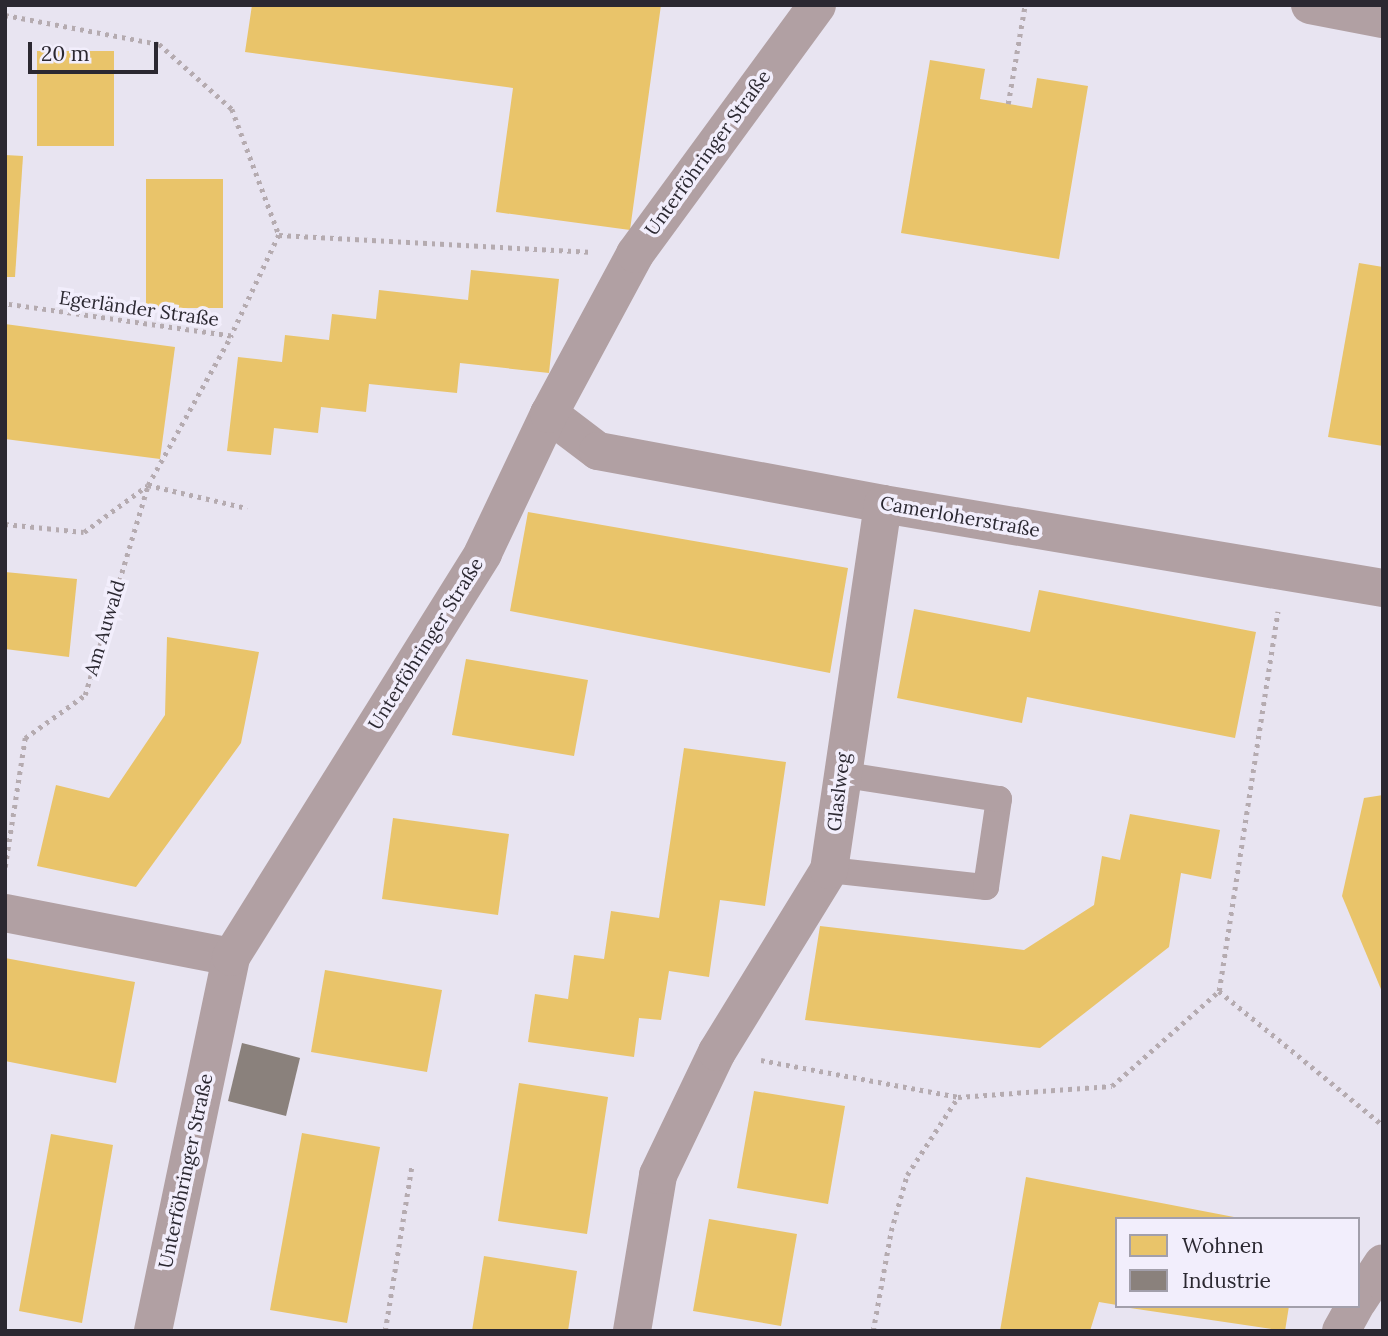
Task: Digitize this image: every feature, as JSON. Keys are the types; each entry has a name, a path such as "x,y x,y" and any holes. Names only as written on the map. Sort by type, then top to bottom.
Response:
{"street":[{"name":"Unterföhringer Straße","path":"153,1331 231,957 483,554 549,414 635,254 817,5"},
{"path":"1310,5 1383,19"},
{"name":"Camerloherstraße","path":"549,414 598,451 883,504 1383,588"},
{"name":"Glaslweg","path":"632,1331 658,1175 717,1052 829,870 840,774 883,504"},
{"path":"5,913 231,957"},
{"path":"1360,1298 1383,1263"},
{"path":"1340,1331 1354,1308"}],"lane":[{"path":"829,870 986,887 999,799 840,774"}],"path":[{"path":"1008,104 1024,5"},
{"path":"5,15 159,44 232,109 279,235 635,254"},
{"name":"Egerländer Straße","path":"5,304 231,336 279,235"},
{"path":"5,524 83,533 148,485 231,336"},
{"path":"148,485 247,508"},
{"name":"Am Auwald","path":"5,867 25,738 85,695 148,485"},
{"path":"717,1052 958,1097 1112,1086 1219,991 1284,573"},
{"path":"1219,991 1383,1125"},
{"path":"873,1331 891,1231 907,1175 958,1097"},
{"path":"385,1331 412,1165"}],"building: Wohnen":[{"path":"252,5 661,5 630,230 496,212 513,88 245,52"},
{"path":"37,51 114,51 114,146 37,146"},
{"path":"930,60 985,69 980,99 1032,108 1037,78 1088,86 1059,259 901,233"},
{"path":"5,155 23,156 15,277 5,277"},
{"path":"146,179 223,179 223,308 146,308"},
{"path":"1359,263 1383,267 1383,446 1328,437"},
{"path":"471,270 559,279 549,373 460,363 457,393 369,384 366,412 321,407 318,433 274,428 271,455 227,451 238,357 282,362 285,335 329,340 332,314 376,319 379,290 468,300"},
{"path":"5,324 175,347 160,459 5,439"},
{"path":"528,512 848,568 830,673 510,611"},
{"path":"5,572 77,579 69,657 5,649"},
{"path":"1039,590 1256,632 1235,738 1027,697 1022,723 897,698 914,609 1030,632"},
{"path":"167,637 259,652 241,743 136,887 37,866 56,785 109,798 165,715"},
{"path":"466,659 588,680 574,756 452,735"},
{"path":"684,748 786,762 765,906 720,900 709,977 669,971 661,1020 639,1018 634,1057 528,1042 535,994 568,999 574,955 604,959 611,911 659,918"},
{"path":"1383,795 1383,994 1342,896 1364,798"},
{"path":"1130,814 1220,830 1211,879 1181,873 1169,947 1040,1048 805,1020 820,926 1024,950 1094,905 1102,856 1120,860"},
{"path":"393,818 509,834 498,915 382,899"},
{"path":"5,958 135,982 116,1083 5,1061"},
{"path":"325,970 442,990 427,1072 311,1052"},
{"path":"519,1083 608,1097 587,1234 498,1221"},
{"path":"754,1091 845,1106 828,1204 737,1188"},
{"path":"302,1133 380,1147 347,1323 270,1310"},
{"path":"51,1134 113,1145 82,1323 19,1311"},
{"path":"1026,1177 1234,1217 1115,1217 1115,1305 1099,1302 1090,1331 1000,1331"},
{"path":"709,1219 797,1234 781,1326 693,1311"},
{"path":"484,1256 577,1271 568,1331 472,1331"},
{"path":"1130,1308 1289,1308 1285,1331"}],"building: Industrie":[{"path":"242,1043 300,1058 286,1116 228,1101"}]}
